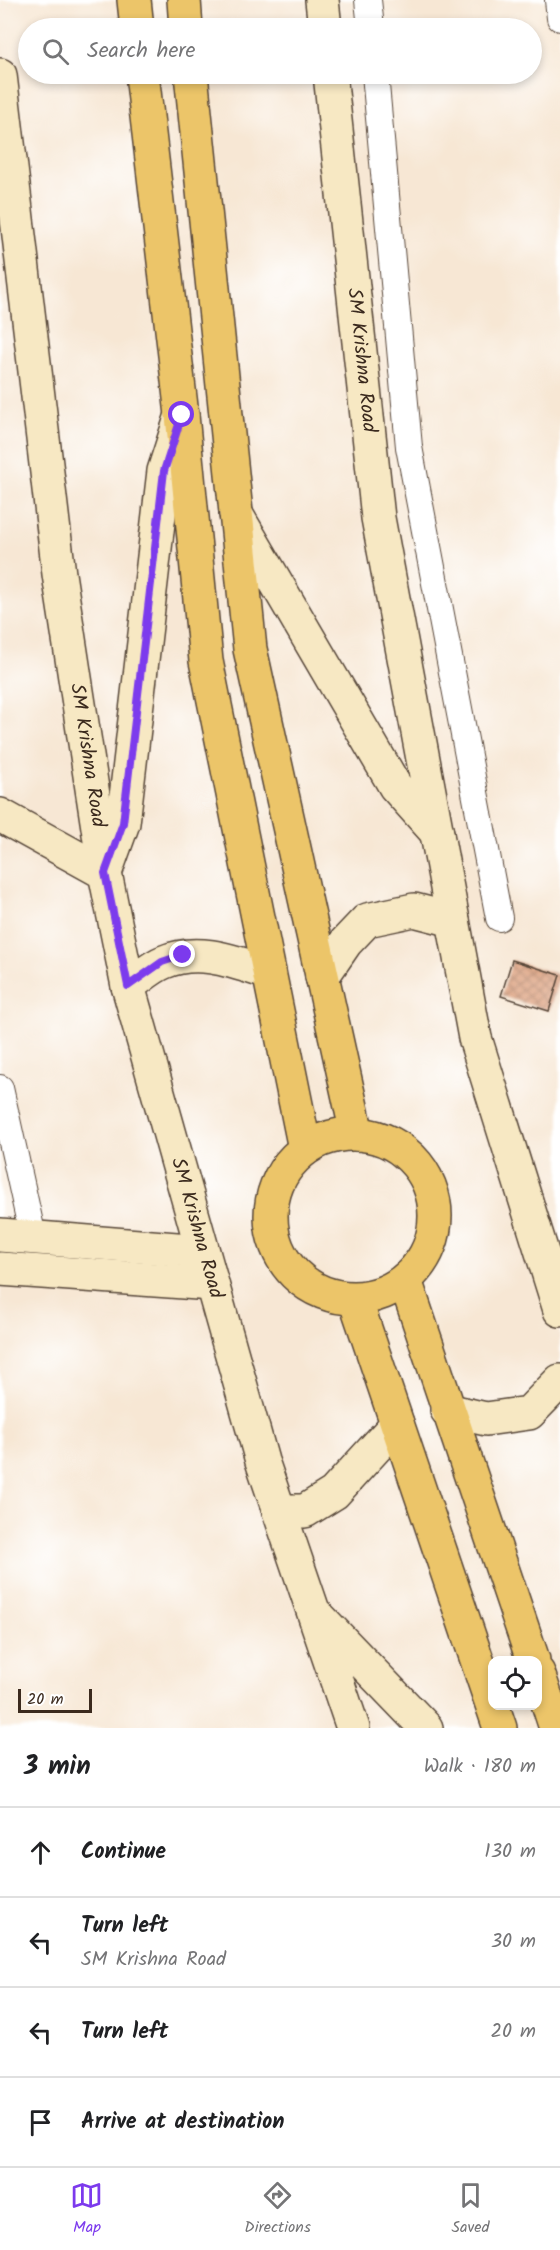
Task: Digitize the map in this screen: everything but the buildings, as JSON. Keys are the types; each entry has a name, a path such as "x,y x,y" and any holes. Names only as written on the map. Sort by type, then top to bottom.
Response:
{"highway":[{"path":"134,0 136,18"},
{"path":"184,0 185,18"},
{"path":"143,84 182,415 206,661 305,1149"},
{"path":"192,84 250,649 357,1134"},
{"path":"357,1134 385,1140 408,1156 426,1178 434,1205 434,1233 423,1259 405,1280 380,1294 355,1299 328,1295 305,1284 286,1265 274,1242 270,1217 274,1191 286,1168 305,1149 329,1138 357,1134"},
{"path":"405,1280 532,1656"},
{"path":"355,1299 500,1728"},
{"path":"542,1687 556,1728"}],"street":[{"path":"322,0 324,18"},
{"path":"368,0 370,18"},
{"path":"558,0 560,18"},
{"name":"SM Krishna Road","path":"0,75 59,574 105,873 128,986 202,1251 279,1510 353,1728"},
{"name":"SM Krishna Road","path":"331,84 378,518 475,1038 560,1310"},
{"path":"376,84 409,447 499,918"},
{"path":"0,815 105,873 123,823 164,471 182,415"},
{"path":"236,514 395,786 437,833"},
{"path":"322,977 345,942 367,920 414,910 453,920"},
{"path":"128,986 162,962 183,955 215,956 269,973"},
{"path":"0,1088 33,1237"},
{"path":"0,1235 202,1251"},
{"path":"0,1269 212,1284"},
{"path":"447,1410 486,1419 529,1413 560,1382"},
{"path":"279,1510 305,1511 334,1493 397,1424"},
{"path":"313,1611 426,1728"}],"route":[{"path":"182,415 164,471 123,823 105,873 128,986 162,962 183,955"}]}
